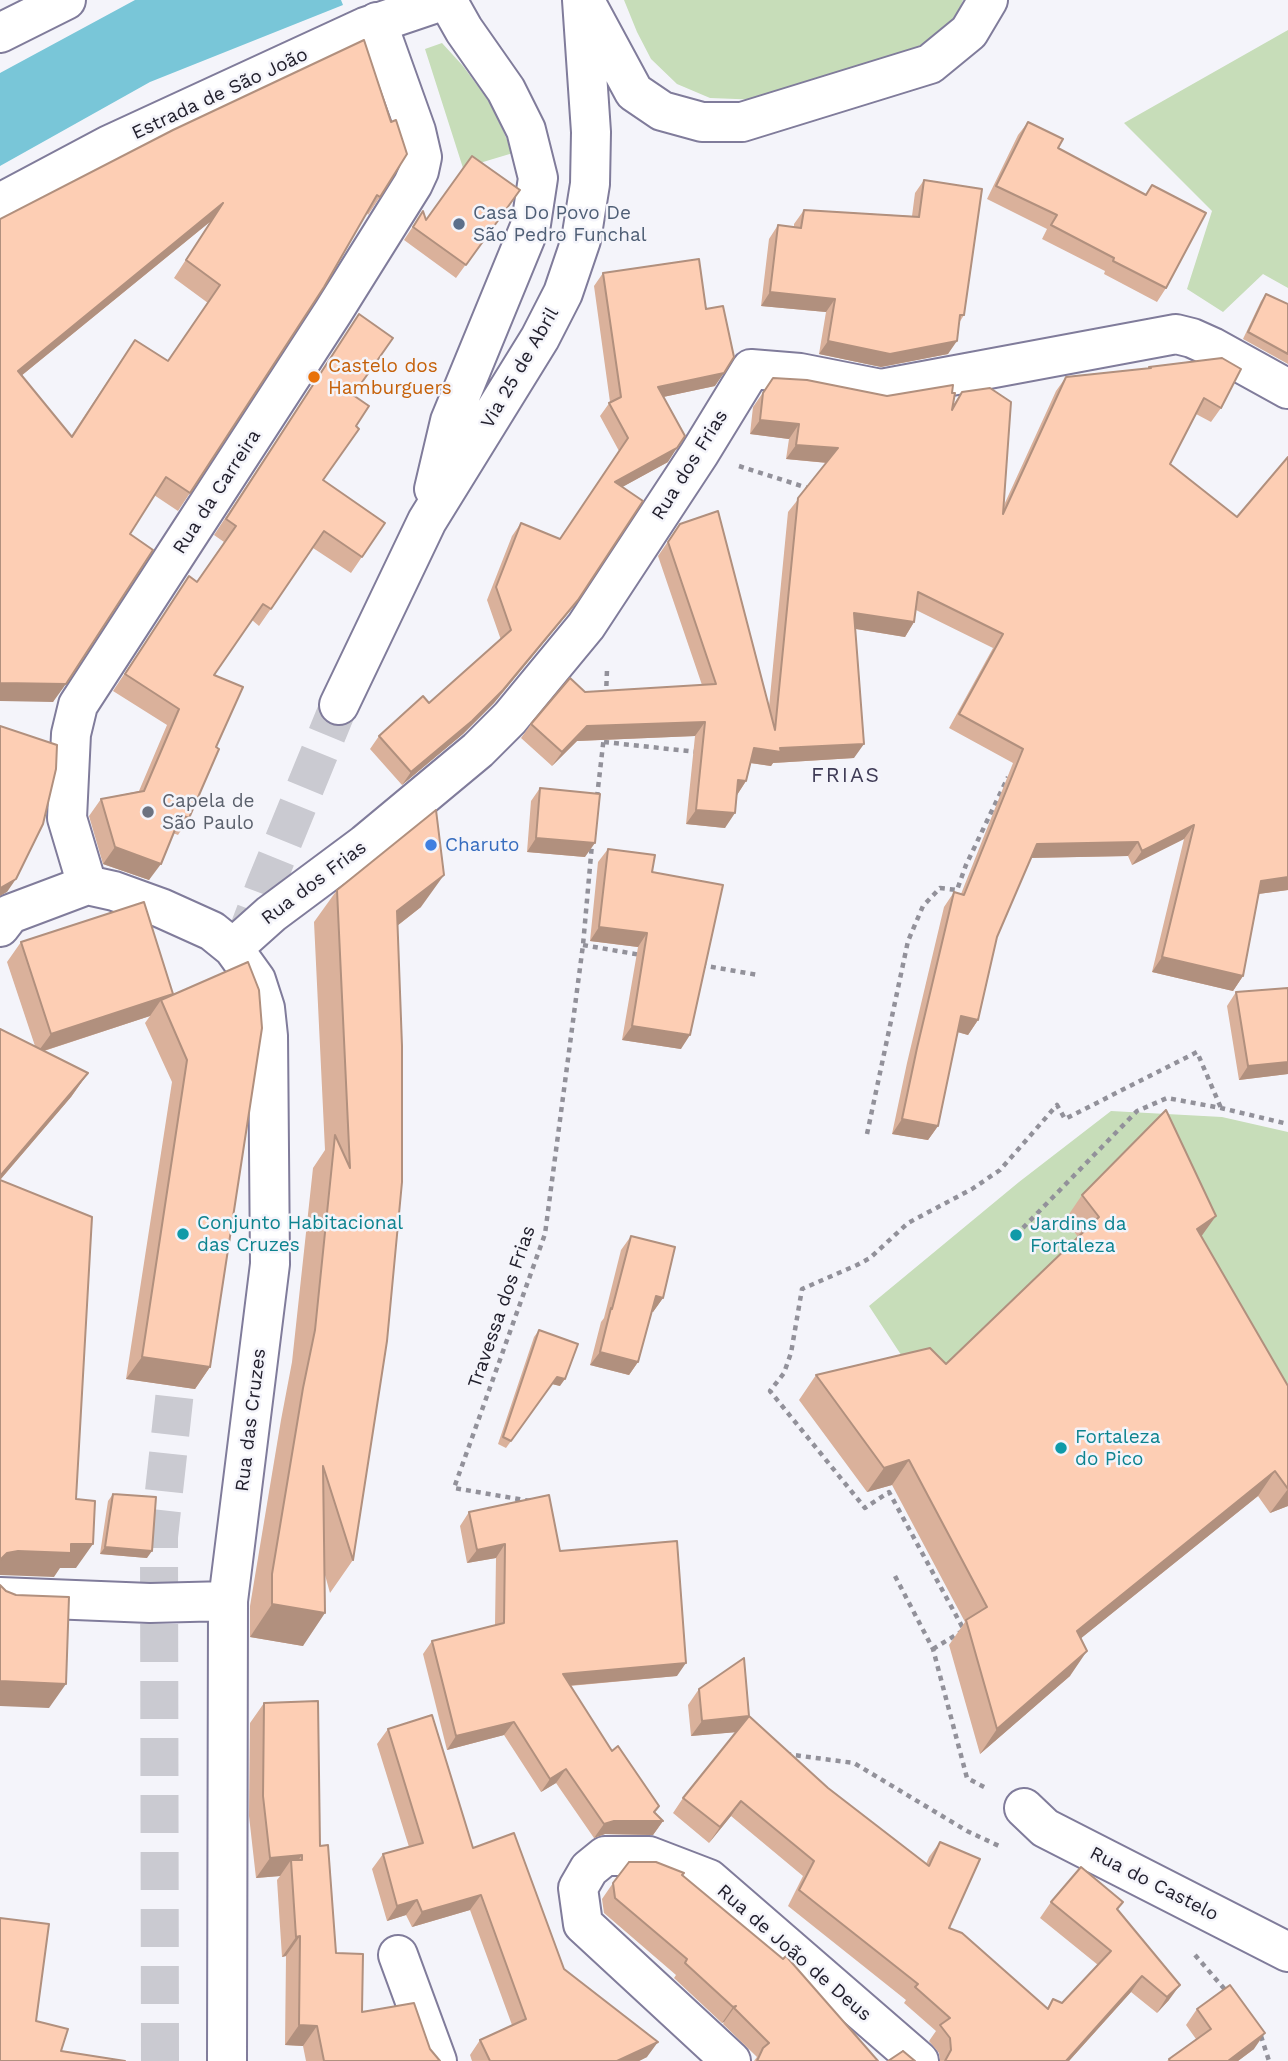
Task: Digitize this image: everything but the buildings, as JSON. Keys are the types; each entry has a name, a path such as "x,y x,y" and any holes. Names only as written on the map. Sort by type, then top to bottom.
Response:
{"street":[{"path":"0,33 66,0"},
{"path":"427,521 450,421 531,225 538,178 526,131 506,90 446,0"},
{"name":"Estrada de São João","path":"0,203 109,145 377,22 446,0"},
{"path":"583,0 634,92 662,111 702,122 742,122 930,64 969,32 988,0"},
{"name":"Via 25 de Abril","path":"339,705 427,521 540,338 563,292 581,240 590,184 591,132 583,0"},
{"name":"Rua da Carreira","path":"87,885 66,818 71,734 78,705 326,324 419,171 422,157 416,131 377,22"},
{"name":"Rua dos Frias","path":"233,948 271,914 365,844 478,750 510,718 586,626 699,454 751,369 800,373 881,389 1176,334 1212,347 1288,389"},
{"path":"0,927 10,914 87,885"},
{"name":"Rua das Cruzes","path":"87,885 114,891 161,908 212,931 233,948 256,980 265,1008 268,1037 270,1264 228,1601 227,2061"},
{"path":"0,1597 150,1603 228,1601"},
{"name":"Rua do Castelo","path":"1024,1808 1045,1828 1288,1952"},
{"name":"Rua de João de Deus","path":"731,2061 583,1924 578,1888 589,1869 605,1856 649,1856 709,1879 919,2061"},
{"path":"398,1955 437,2061"}],"path":[{"path":"699,454 817,490"},
{"path":"586,626 607,670 605,706"},
{"path":"596,810 604,730"},
{"path":"604,742 697,752"},
{"path":"867,1134 908,941 923,906 940,888 957,890 966,865 1009,776"},
{"name":"Travessa dos Frias","path":"543,1503 454,1488 545,1234 583,945 593,837"},
{"path":"583,945 650,956"},
{"path":"691,963 758,975"},
{"path":"933,1649 964,1630 890,1492 865,1507 770,1391 784,1373 791,1353 802,1289 863,1262 908,1223 972,1189 1000,1170 1057,1105 1065,1118 1196,1052 1222,1108"},
{"path":"1016,1235 1137,1111 1167,1098 1288,1124"},
{"path":"895,1576 933,1649 967,1778 1024,1808"}],"green space":[{"path":"624,0 963,0 956,19 923,47 762,100 710,98 677,84 651,59"},
{"path":"1288,30 1288,288 1263,274 1223,312 1187,289 1212,211 1124,123"},
{"path":"442,43 491,104 513,153 463,168 425,49"},
{"path":"1111,1111 1222,1117 1288,1132 1288,1400 1065,1220 1082,1242 928,1389 913,1373 869,1306 1019,1182"}],"water":[{"path":"135,0 341,0 343,5 150,82 0,166 0,73"}],"tunnel":[{"path":"242,947 339,705"},
{"path":"160,2061 159,1537 181,1336"}],"place":[{"name":"Casa Do Povo De São Pedro Funchal","path":"459,224"},
{"name":"Castelo dos Hamburguers","path":"314,377"},
{"name":"Capela de São Paulo","path":"148,812"},
{"name":"Charuto","path":"431,845"},
{"name":"Conjunto Habitacional das Cruzes","path":"183,1234"},
{"name":"Jardins da Fortaleza","path":"1016,1235"},
{"name":"Fortaleza do Pico","path":"1061,1448"}],"district":[{"name":"FRIAS","path":"846,776"}]}
